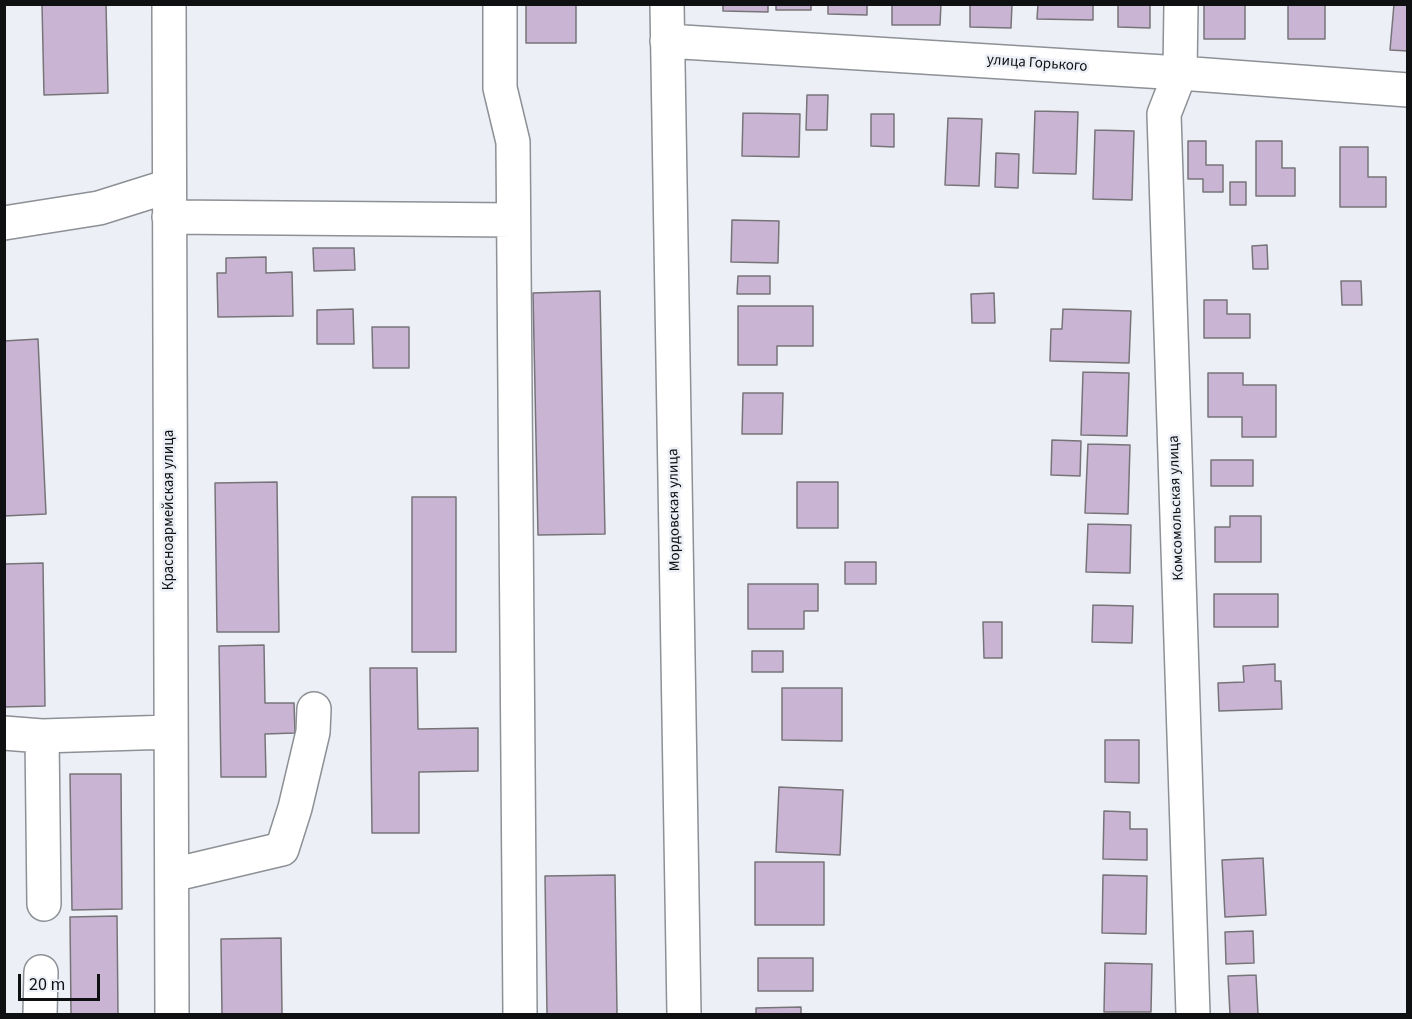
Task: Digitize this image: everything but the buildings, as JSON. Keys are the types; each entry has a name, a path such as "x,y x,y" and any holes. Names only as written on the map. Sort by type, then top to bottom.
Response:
{"street":[{"name":"Красноармейская улица","path":"169,4 172,1014"},
{"path":"500,4 500,88 513,142 520,1014"},
{"name":"Мордовская улица","path":"667,4 684,1014"},
{"name":"Комсомольская улица","path":"1181,4 1180,73 1164,114 1193,1014"},
{"name":"улица Горького","path":"667,41 1180,73 1407,90"},
{"path":"4,223 99,208 169,201 513,220"},
{"path":"172,875 282,849 295,808 313,732 314,709"},
{"path":"4,733 42,735 171,732"},
{"path":"42,735 44,904"},
{"path":"40,1014 41,972"}]}
